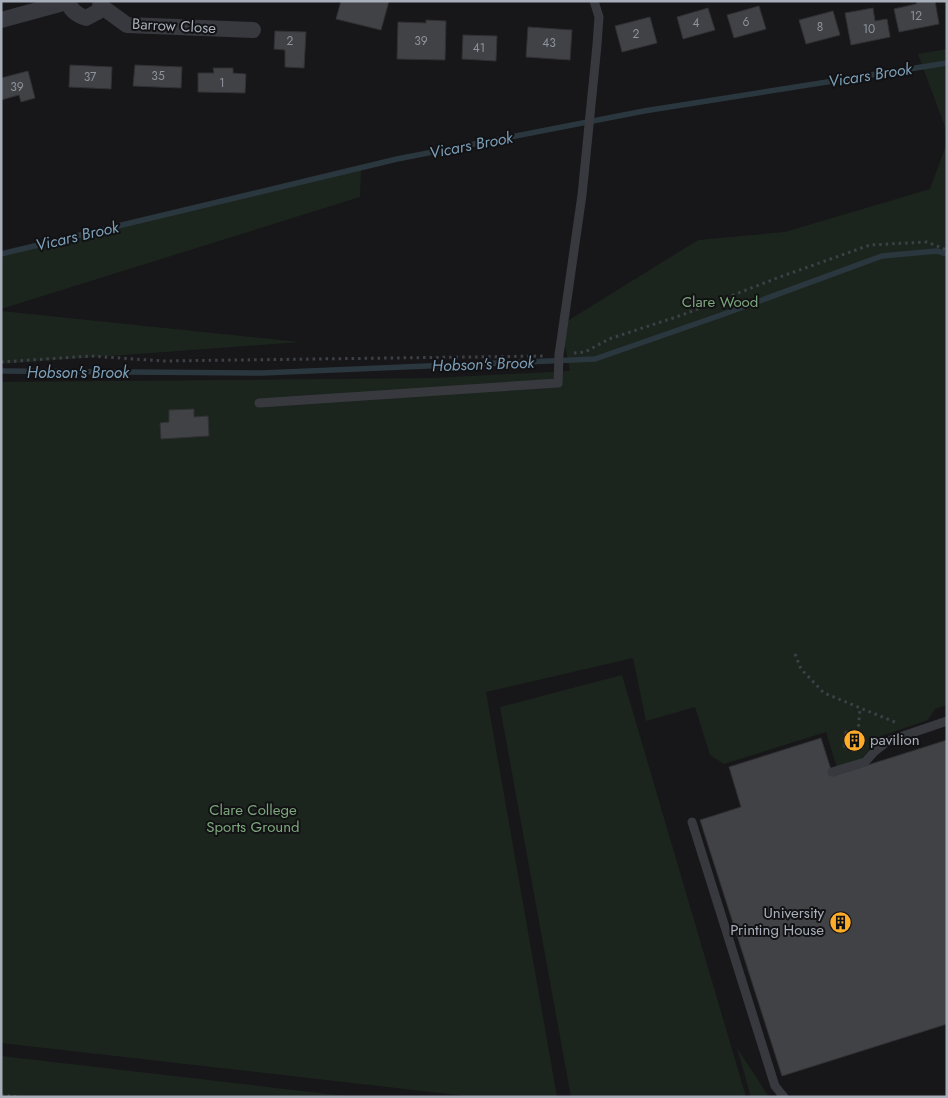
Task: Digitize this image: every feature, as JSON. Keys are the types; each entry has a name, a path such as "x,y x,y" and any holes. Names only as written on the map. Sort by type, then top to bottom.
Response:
{"street":[{"path":"1,20 67,2 78,15 86,18 99,11 101,4"},
{"name":"Barrow Close","path":"101,4 127,25 253,30"}],"lane":[{"path":"260,403 558,383 559,355 582,195 599,17 594,1"},
{"path":"832,772 865,762 888,741 947,721"},
{"path":"692,822 775,1086 784,1097"}],"path":[{"path":"1,362 91,356 163,361 473,358 559,355 585,352 609,339 682,315 777,278 870,245 927,242 947,250"},
{"path":"795,654 801,669 824,693 915,732"},
{"path":"858,733 860,708"},
{"path":"1,1095 20,1097"}],"green space":[{"path":"947,49 947,132 918,54"},
{"name":"Clare College Sports Ground","path":"947,143 947,705 935,709 928,720 881,736 860,760 837,768 826,732 724,764 710,755 695,707 646,721 633,658 486,692 557,1097 475,1097 1,1043 1,382 433,378 570,371 561,325 698,240 785,232 930,189"},
{"path":"361,170 360,197 1,309 1,255"},
{"path":"1,311 300,342 1,364"},
{"path":"622,675 746,1097 571,1097 500,707"},
{"path":"737,1048 769,1097 751,1097"},
{"path":"1,1056 354,1097 1,1097"}],"building":[{"path":"341,1 389,1 381,30 336,19"},
{"path":"917,1 935,1 939,24 899,32 894,9 916,4"},
{"path":"759,6 766,29 734,38 727,15"},
{"path":"708,8 715,30 683,39 677,17"},
{"path":"873,8 875,21 887,19 890,37 851,45 845,13"},
{"path":"833,11 840,35 806,44 799,20"},
{"path":"650,17 657,43 622,52 615,26"},
{"path":"426,20 446,21 445,60 397,59 398,22 426,23"},
{"path":"528,27 572,30 570,60 526,57"},
{"path":"275,31 306,32 304,68 285,67 285,50 274,49"},
{"path":"463,35 497,36 496,61 462,59"},
{"path":"70,65 112,67 111,89 69,87"},
{"path":"135,65 182,67 181,88 133,86"},
{"path":"213,68 233,68 233,73 246,74 245,93 198,92 198,73 214,73"},
{"path":"28,71 35,98 21,102 19,95 1,100 1,78"},
{"path":"194,409 194,417 208,416 209,436 161,439 160,423 169,422 169,410"},
{"name":"pavilion","path":"845,731 864,734 863,749 843,747"},
{"name":"University Printing House","path":"821,738 833,776 947,740 947,1024 782,1076 700,820 741,807 729,767"}],"waterway":[{"name":"Vicars Brook","path":"1,254 397,159 644,111 947,63"},
{"name":"Hobson's Brook","path":"1,371 262,373 595,359 882,256 937,251 947,254"}],"place":[{"name":"pavilion","path":"854,740"},
{"name":"University Printing House","path":"840,922"}],"park label":[{"name":"Clare Wood","path":"720,302"}]}
